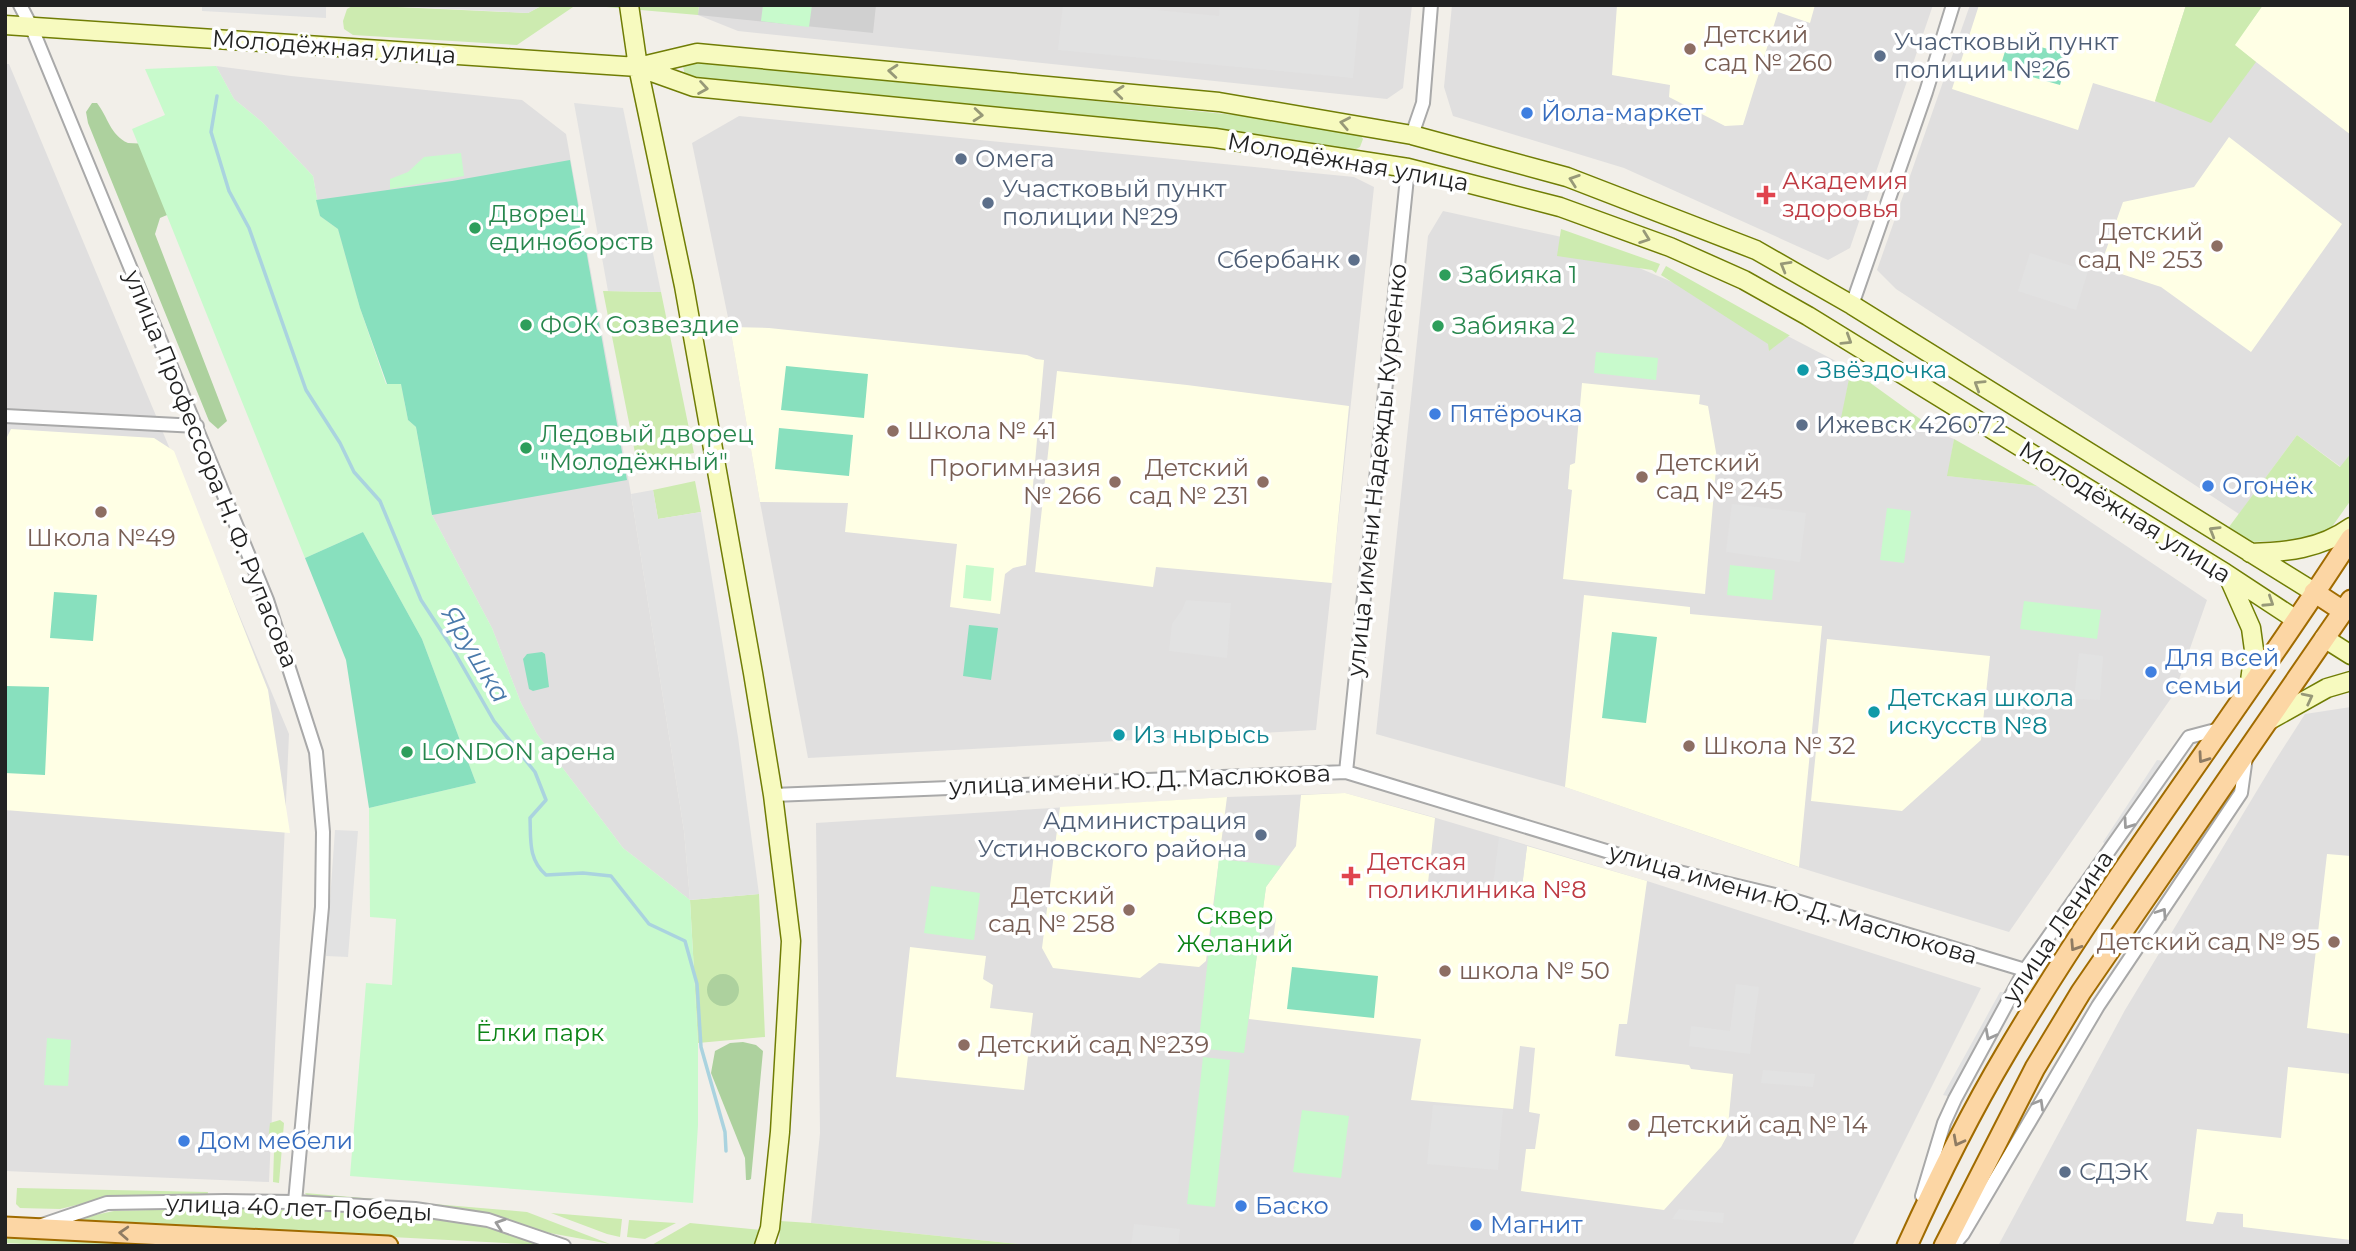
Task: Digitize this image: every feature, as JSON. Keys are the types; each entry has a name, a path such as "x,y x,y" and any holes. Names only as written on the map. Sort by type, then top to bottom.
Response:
{"main road":[{"path":"629,5 638,67 686,298 774,794 791,941 779,1132 768,1242"},
{"name":"Молодёжная улица","path":"5,25 638,67 694,87 734,92 1215,138 1408,168 1560,207 1670,247 1744,280 1808,316 2324,638"},
{"name":"Молодёжная улица","path":"638,67 698,53 1219,102 1412,135 1567,177 1756,250 1853,305 2314,592"},
{"path":"1408,168 1412,135"},
{"path":"2250,553 2286,552 2315,546 2337,537 2350,540"},
{"name":"улица Ленина","path":"1908,1243 1942,1171 2007,1052 2113,886 2350,540"},
{"path":"2228,576 2251,628 2254,650 2249,689"},
{"path":"1944,1246 2041,1057 2081,992 2324,638 2348,609 2314,592"},
{"path":"2324,638 2351,655"},
{"path":"2260,671 2289,690"},
{"path":"2268,721 2327,688 2351,681"},
{"name":"улица 40 лет Победы","path":"5,1227 387,1246"}],"street":[{"name":"улица Профессора Н. Ф. Рупасова","path":"20,5 31,26 267,600 316,752 323,832 322,907 295,1202"},
{"path":"1412,135 1423,103 1432,5"},
{"path":"1853,305 1953,5"},
{"name":"улица имени Надежды Курченко","path":"1346,772 1408,168"},
{"path":"5,416 197,426"},
{"name":"улица Ленина","path":"1908,1243 1944,1123 1965,1077 2025,970 2189,737 2223,728"},
{"path":"1952,1246 1963,1234 2098,1006 2241,793 2246,753"},
{"name":"улица имени Ю. Д. Маслюкова","path":"774,794 1346,772 1662,867 1783,897 2025,970"},
{"name":"улица 40 лет Победы","path":"32,1228 107,1203 225,1200 295,1202 415,1209 488,1220 564,1246"}],"shaded area":[{"path":"202,5 326,5 326,18 202,11"},
{"path":"371,5 543,5 528,13"},
{"path":"699,5 1412,5 1403,88 1387,99 738,31 698,15"},
{"path":"699,5 876,5 873,33 698,15"},
{"path":"1063,5 1103,5 1219,16 1220,5 1360,5 1353,78 1058,50"},
{"path":"1452,5 1933,5 1850,248 1828,260 1624,168 1453,116 1444,87"},
{"name":"Детский сад № 260","path":"1617,5 1815,5 1810,23 1778,12 1743,125 1725,126 1669,97 1670,85 1612,75"},
{"path":"1970,5 2351,5 2351,453 2341,467 2297,435 2239,514 1896,289 1877,270"},
{"path":"1979,5 2186,5 2155,102 2093,83 2078,130 1952,89"},
{"path":"2263,5 2351,5 2351,135 2234,45"},
{"path":"5,64 9,64 289,734 269,1182 5,1171"},
{"path":"216,66 522,100 566,134 631,494 684,831 690,900 623,848 537,734 521,703 492,628 432,515 416,427 320,216 313,176 262,122 234,99"},
{"path":"574,103 623,108 661,292 608,291"},
{"path":"739,116 1354,177 1374,187 1316,730 808,758 730,327 692,143"},
{"name":"Детский сад № 253","path":"2229,137 2342,224 2251,352 2161,287 2100,267 2123,202 2194,187"},
{"path":"1443,211 1571,239 1738,310 1851,369 1842,418 1941,434 1954,439 1948,476 2037,486 2207,600 2174,694 2009,932 1798,867 1565,787 1376,734 1428,236"},
{"path":"2030,253 2088,271 2076,310 2018,291"},
{"name":"Школа № 41","path":"730,327 769,328 1027,355 1044,360 1026,565 1013,568 1005,574 1000,614 950,607 957,544 845,532 848,503 760,502"},
{"path":"1057,371 1349,406 1332,583 1156,567 1153,587 1035,572"},
{"name":"Детский сад № 245","path":"1582,383 1700,395 1699,404 1708,406 1717,458 1705,594 1563,579 1572,490 1568,489 1570,465 1575,463"},
{"path":"11,429 154,438 174,451 268,690 290,833 5,810 5,441"},
{"path":"653,490 658,519 701,512 738,737 759,894 690,900 684,831 631,494"},
{"path":"1732,504 1806,513 1800,562 1726,552"},
{"name":"Школа № 32","path":"1584,595 1690,607 1690,614 1822,626 1799,867 1565,787"},
{"path":"1186,600 1231,603 1227,658 1169,651 1172,624"},
{"path":"1827,639 1990,656 1981,740 1902,811 1811,801"},
{"path":"2079,653 2103,656 2100,700 2074,699"},
{"path":"2351,707 2351,1246 1998,1246 2125,1010 2305,714"},
{"path":"2157,760 2164,761 2106,845 2103,842"},
{"path":"1345,793 1647,881 1981,988 1852,1246 1039,1246 811,1223 820,1133 816,823 1227,797"},
{"path":"1345,793 1435,818 1427,892 1474,898 1522,887 1527,846 1647,881 1627,1024 1619,1024 1615,1056 1689,1065 1691,1069 1733,1074 1727,1136 1721,1147 1664,1210 1521,1191 1526,1149 1535,1149 1540,1114 1529,1112 1535,1048 1520,1046 1513,1109 1411,1100 1421,1039 1249,1019 1258,946 1272,947 1276,918 1262,915 1266,887 1296,846 1301,795"},
{"name":"Детский сад № 258","path":"1227,797 1206,961 1199,967 1159,963 1140,978 1053,968 1042,948 1060,807"},
{"path":"335,830 358,831 348,957 326,956"},
{"path":"1499,837 1527,846 1522,887 1492,894"},
{"name":"Детский сад № 95","path":"2327,854 2351,856 2351,1034 2307,1028"},
{"name":"Детский сад №239","path":"910,947 986,956 983,979 993,985 990,1008 1033,1013 1024,1090 896,1077"},
{"path":"1736,984 1759,987 1750,1054 1689,1046 1691,1026 1730,1031"},
{"path":"2000,992 2009,992 1952,1097 1943,1095"},
{"path":"2288,1067 2351,1074 2351,1240 2243,1227 2243,1214 2217,1212 2213,1224 2186,1221 2197,1129 2281,1138"},
{"path":"1763,1070 1815,1074 1813,1087 1761,1083"},
{"path":"1433,1105 1503,1109 1498,1170 1427,1164"},
{"path":"1679,1209 1724,1213 1723,1223 1672,1219"},
{"path":"1134,1224 1180,1229 1178,1246 1131,1246"}],"green space":[{"path":"354,5 528,13 543,5 576,5 517,45 353,35 344,29 343,21 347,9"},
{"path":"583,5 699,5 698,15"},
{"path":"763,5 812,5 809,27 761,21"},
{"path":"2186,5 2263,5 2235,45 2256,62 2211,123 2155,101"},
{"path":"2009,38 2069,55 2060,85 2000,68"},
{"path":"688,60 1275,119 1360,134 1363,139 1360,147 1354,150 1271,136 1166,124 686,79 683,67"},
{"name":"Ёлки парк","path":"216,66 234,99 262,122 313,176 320,216 338,229 360,308 386,384 401,384 408,420 416,427 432,515 492,628 521,703 537,734 623,848 690,900 698,1043 698,1125 693,1203 350,1176 366,983 392,985 396,919 370,917 369,808 476,783 422,639 363,532 305,558 132,129 165,115 145,69"},
{"path":"92,103 97,103 113,131 122,140 128,143 171,145 174,212 160,218 155,234 227,421 218,429 209,421 88,123 86,112"},
{"path":"461,153 464,176 390,189 390,179 408,172 424,157"},
{"path":"570,160 627,480 432,515 416,427 408,420 401,384 387,384 360,308 338,229 320,216 316,200 452,181"},
{"path":"1561,229 1660,264 1656,273 1652,270 1557,256"},
{"path":"1666,266 1790,335 1769,351 1768,344 1661,275"},
{"path":"603,291 661,292 694,453 637,463"},
{"path":"1596,352 1658,358 1656,380 1594,373"},
{"path":"786,366 868,374 864,418 781,410"},
{"path":"1851,369 1941,434 1841,418"},
{"path":"779,428 853,435 849,476 775,469"},
{"path":"2297,435 2340,467 2351,453 2351,500 2329,531 2303,540 2251,542 2229,527"},
{"path":"1954,439 2037,486 1947,476"},
{"path":"695,481 701,512 658,519 653,490"},
{"path":"1887,508 1911,511 1904,563 1880,560"},
{"path":"363,532 422,639 476,783 369,808 346,660 305,558"},
{"path":"966,565 994,568 991,601 963,598"},
{"path":"1730,565 1775,570 1772,600 1727,595"},
{"path":"54,592 97,595 93,641 50,638"},
{"path":"2024,601 2101,610 2097,639 2020,629"},
{"path":"969,625 998,628 991,680 963,676"},
{"path":"1612,632 1657,637 1646,723 1602,718"},
{"path":"527,654 545,654 549,687 533,691 529,689 523,659"},
{"path":"5,686 49,687 45,775 5,773"},
{"name":"Сквер Желаний","path":"1219,859 1281,866 1266,887 1244,1053 1198,1048"},
{"path":"931,886 980,893 974,940 924,933"},
{"path":"759,894 765,1037 698,1043 690,900"},
{"path":"1292,967 1378,976 1374,1018 1287,1009"},
{"path":"723,974 734,979 739,990 734,1001 723,1006 712,1001 707,990 712,979"},
{"path":"47,1038 71,1040 68,1086 44,1085"},
{"path":"730,1043 756,1045 763,1051 749,1180 746,1180 745,1158 711,1073 715,1051"},
{"path":"1203,1057 1230,1060 1215,1207 1187,1204"},
{"path":"1302,1110 1349,1116 1341,1178 1293,1172"},
{"path":"280,1120 284,1123 279,1183 273,1182 274,1151 268,1141 270,1123"},
{"path":"17,1188 208,1192 207,1197 110,1197 60,1209 20,1208 16,1204"},
{"path":"305,1193 527,1212 610,1244 544,1232 491,1214 310,1199"},
{"path":"225,1208 462,1220 505,1231 542,1245 71,1220 114,1211"},
{"path":"551,1213 622,1219 620,1237 607,1234"},
{"path":"629,1220 676,1223 645,1239 627,1237"},
{"path":"780,1221 811,1223 1039,1246 779,1246"},
{"path":"690,1223 761,1230 756,1246 650,1246"},
{"path":"5,1236 177,1246 5,1243"}],"waterway":[{"name":"Ярушка","path":"217,96 211,132 229,191 249,228 306,390 340,443 354,472 380,501 421,600 494,721 535,772 546,800 530,818 532,849 536,862 546,875 583,873 611,876 649,924 685,941 697,984 701,1047 725,1132 726,1151"}],"place":[{"name":"Детский сад № 260","path":"1690,49"},
{"name":"Участковый пункт полиции №26","path":"1880,56"},
{"name":"Йола-маркет","path":"1527,113"},
{"name":"Омега","path":"961,159"},
{"name":"Академия здоровья","path":"1766,195"},
{"name":"Участковый пункт полиции №29","path":"988,203"},
{"name":"Дворец единоборств","path":"475,228"},
{"name":"Детский сад № 253","path":"2217,246"},
{"name":"Сбербанк","path":"1354,260"},
{"name":"Забияка 1","path":"1445,275"},
{"name":"ФОК Созвездие","path":"526,325"},
{"name":"Забияка 2","path":"1438,326"},
{"name":"Звёздочка","path":"1803,370"},
{"name":"Пятёрочка","path":"1435,414"},
{"name":"Ижевск 426072","path":"1802,425"},
{"name":"Школа № 41","path":"893,431"},
{"name":"Ледовый дворец \"Молодёжный\"","path":"526,448"},
{"name":"Детский сад № 245","path":"1642,477"},
{"name":"Прогимназия № 266","path":"1115,482"},
{"name":"Детский сад № 231","path":"1263,482"},
{"name":"Огонёк","path":"2208,486"},
{"name":"Школа №49","path":"101,512"},
{"name":"Для всей семьи","path":"2151,672"},
{"name":"Детская школа искусств №8","path":"1874,712"},
{"name":"Из нырысь","path":"1119,735"},
{"name":"Школа № 32","path":"1689,746"},
{"name":"LONDON арена","path":"407,752"},
{"name":"Администрация Устиновского района","path":"1261,835"},
{"name":"Детская поликлиника №8","path":"1351,876"},
{"name":"Детский сад № 258","path":"1129,910"},
{"name":"Детский сад № 95","path":"2334,942"},
{"name":"школа № 50","path":"1445,971"},
{"name":"Детский сад №239","path":"964,1045"},
{"name":"Детский сад № 14","path":"1634,1125"},
{"name":"Дом мебели","path":"184,1141"},
{"name":"СДЭК","path":"2065,1172"},
{"name":"Баско","path":"1241,1206"},
{"name":"Магнит","path":"1476,1225"}]}
